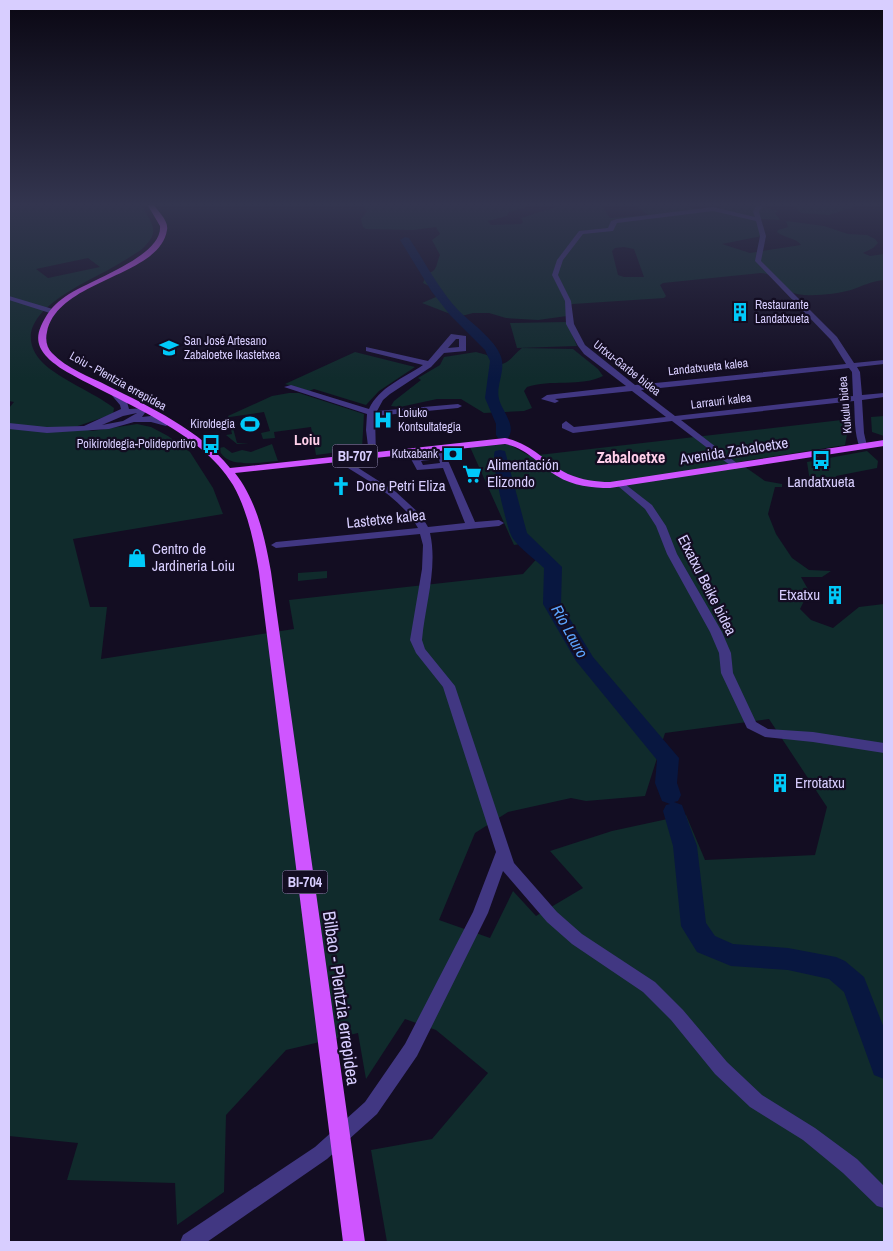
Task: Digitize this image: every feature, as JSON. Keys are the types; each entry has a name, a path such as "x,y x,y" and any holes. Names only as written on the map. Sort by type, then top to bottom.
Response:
{"main road":[{"path":"49,353 46,352 43,345 42,335 44,326 53,312 71,296 134,262"},
{"name":"Loiu - Plentzia errepidea","path":"137,262 83,292 63,306 54,317 50,326 48,334 52,350 49,353 72,372 113,392 203,447 229,471 243,493 254,523"},
{"name":"Avenida Zabaloetxe","path":"373,454 505,442 518,444 540,456 562,475 579,482 600,485 621,484 884,443"},
{"name":"BI-707","path":"229,471 373,454"},
{"path":"220,462 257,467"},
{"path":"243,493 246,477 257,467"},
{"name":"Bilbao - Plentzia errepidea","path":"254,523 265,572 354,1242"}],"street":[{"name":"Urtxu-Garbe bidea","path":"560,262 556,270 556,278 568,301 570,324 587,352 735,466"},
{"name":"Kukulu bidea","path":"760,262 834,339 856,372 863,446"},
{"path":"9,298 53,312"},
{"path":"369,349 429,364"},
{"path":"373,454 372,413 384,394 429,364 444,350"},
{"name":"Landatxueta kalea","path":"555,401 545,399 547,397 884,362"},
{"path":"288,387 372,413 381,414 458,406"},
{"path":"113,392 124,404 126,410 118,416 119,419 151,419 166,423"},
{"name":"Larrauri kalea","path":"566,424 565,426 573,430 884,395"},
{"path":"9,426 47,430 85,429 132,420 141,416 143,410 134,410 120,414 85,429"},
{"path":"338,458 401,500 412,510 423,530 428,544 416,640 420,650 449,686 508,866 552,917 577,939 649,987 677,1015 721,1068 743,1090 756,1101 816,1139 850,1166 884,1199"},
{"path":"446,465 471,525"},
{"name":"Etxatxu Beike bidea","path":"621,484 649,508 661,526 672,554 716,632 725,653 727,673 750,725 765,733 813,737 884,748"},
{"name":"Lastetxe kalea","path":"276,545 499,523"},
{"path":"190,1242 321,1153 371,1108 411,1050 480,913 503,853"}],"green space":[{"path":"9,262 67,262 36,269 48,278 100,267 94,262 121,262 80,285 49,306 37,318 31,332 33,347 43,363 50,369 114,408 113,414 75,427 92,431 137,424 151,427 168,436 190,452 213,488 223,514 73,539 90,607 107,607 101,659 294,629 289,600 523,574 542,553 535,542 514,545 470,447 508,444 530,456 850,419 845,445 738,462 765,481 782,484 782,487 775,487 768,514 776,534 792,558 809,570 831,571 822,577 801,577 809,591 800,609 811,620 833,628 859,607 884,604 884,1242 387,1242 371,1150 432,1139 488,1073 436,1030 405,1019 366,1079 358,1033 286,1050 226,1115 224,1192 177,1225 175,1183 67,1180 78,1143 9,1136 9,408 14,402 9,401","holes":["769,719 827,807 815,855 705,860 686,815 612,831 550,851 583,888 536,916 513,891 490,938 439,920 475,833 508,812 571,798 586,801 645,796 665,733"]},
{"path":"437,262 615,262 618,275 624,277 644,277 639,262 884,262 884,280 838,293 817,295 797,294 787,290 771,276 761,273 663,283 660,285 666,296 664,298 573,304 570,305 567,316 538,320 506,318 489,313 473,313 458,317 422,303 436,297 433,288 423,283 427,273 435,269"},
{"path":"567,322 577,346 517,348 510,323"},
{"path":"522,348 573,349 598,369 603,376 586,381 546,383 527,387 524,391 532,408 524,411 484,413 461,399 437,399 400,407 391,406 394,401 421,380 418,378 440,365 444,357 476,352 487,355 494,363 503,364"},
{"path":"355,352 415,367 379,391 366,405 314,389 309,391 285,384"},
{"path":"299,393 364,414 362,449 316,455 311,427 274,432 275,438 263,439 261,433 270,431 264,412 230,417 237,443 249,443 237,444 226,435 232,434 228,416 272,396"},
{"path":"884,416 884,436 872,432 871,417"},
{"path":"272,444 278,461 235,462 222,455 219,448 224,447 232,453 242,450 251,452"},
{"path":"867,451 878,461 877,468 836,476 841,489 815,487 809,475 807,462"},
{"path":"327,571 327,578 298,581 298,573"}],"waterway":[{"name":"Río Lauro","path":"419,262 436,290 454,312 491,349 496,361 492,398 503,424 503,435"},
{"name":"Río Lauro","path":"500,454 501,467 519,535 553,567 552,604 586,661 668,758 666,783 670,795"},
{"name":"Río Lauro","path":"674,811 685,846 694,926 706,944 731,955 788,959 836,969 855,985 884,1065"}],"place":[{"name":"Restaurante Landatxueta","path":"740,312"},
{"name":"San José Artesano Zabaloetxe Ikastetxea","path":"169,348"},
{"name":"Loiuko Kontsultategia","path":"383,420"},
{"name":"Kiroldegia","path":"250,424"},
{"name":"Poikiroldegia-Polideportivo","path":"211,444"},
{"name":"Kutxabank","path":"453,454"},
{"name":"Landatxueta","path":"821,460"},
{"name":"Alimentación Elizondo","path":"472,474"},
{"name":"Done Petri Eliza","path":"341,486"},
{"name":"Centro de Jardineria Loiu","path":"137,558"},
{"name":"Etxatxu","path":"835,595"},
{"name":"Errotatxu","path":"780,783"}],"district":[{"name":"Loiu","path":"307,440"},
{"name":"Zabaloetxe","path":"631,457"}]}
